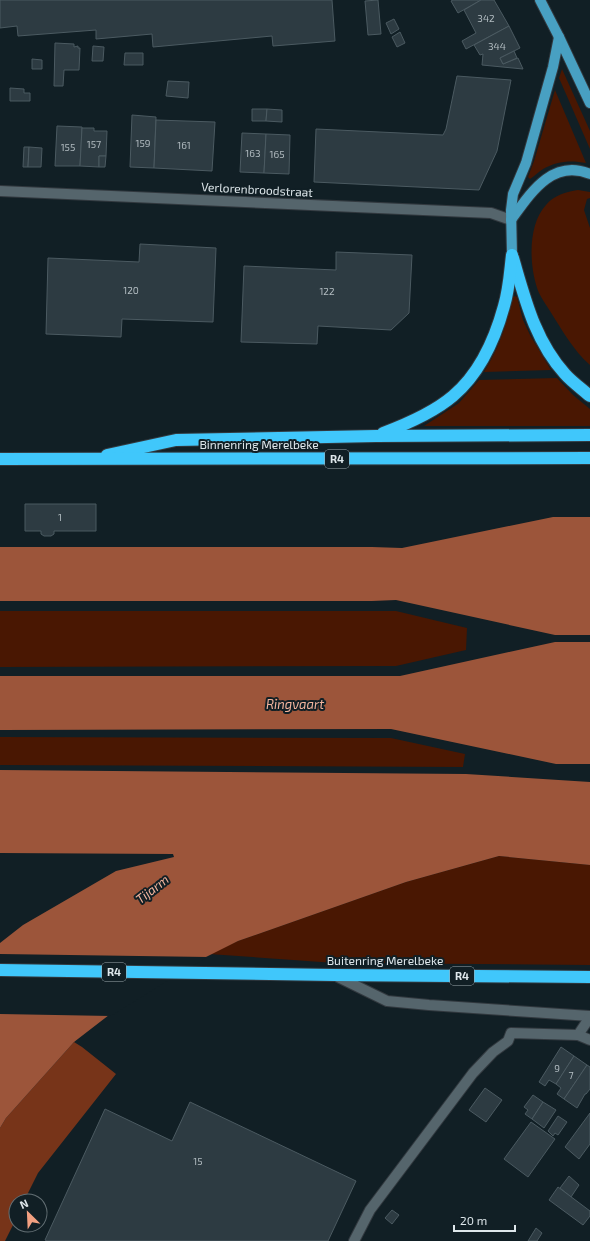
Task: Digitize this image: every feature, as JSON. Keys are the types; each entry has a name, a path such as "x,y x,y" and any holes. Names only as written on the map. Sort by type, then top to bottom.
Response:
{"highway":[{"path":"512,255 532,320 543,343 565,375 590,396"},
{"path":"376,436 423,415 452,396 472,376 492,340 504,306 512,255"},
{"path":"84,460 176,440 376,436 590,435"},
{"name":"Binnenring Merelbeke","path":"0,459 590,458"},
{"name":"Buitenring Merelbeke","path":"0,970 228,974 590,977"}],"main road":[{"path":"540,0 559,36 590,103"},
{"path":"512,255 511,220 513,194 526,162 553,67 559,36"},
{"path":"511,220 542,181 557,172 573,170 590,174"}],"street":[{"name":"Verlorenbroodstraat","path":"0,191 492,213 511,220"},
{"path":"334,975 387,1000 437,1006 590,1017 578,1035"},
{"path":"354,1241 370,1210 473,1074 493,1052 508,1041 511,1033 578,1035 590,1040"}],"shaded area":[{"path":"562,69 590,131 590,149 559,78"},
{"path":"555,90 586,163 569,161 554,164 543,169 530,179 528,177"},
{"path":"578,190 590,192 590,198 587,199 584,210 590,228 590,365 568,340 540,295 533,272 532,260 533,235 535,224 540,214 546,205 556,196"},
{"path":"513,297 517,297 523,320 530,335 551,370 484,372 490,363 505,327"},
{"path":"557,378 573,395 590,409 590,426 424,426 459,403 479,380"},
{"path":"0,611 396,611 467,628 466,650 396,666 0,667"},
{"path":"0,737 391,738 465,754 463,767 0,765"},
{"path":"499,856 590,865 590,965 335,963 209,954 238,941 406,882"},
{"path":"74,1042 116,1074 38,1173 28,1193 8,1193 9,1233 5,1241 0,1241 0,1128 6,1118"}],"water":[{"path":"553,517 590,517 590,635 555,635 396,600 0,601 0,547 402,548"},
{"name":"Ringvaart","path":"555,642 590,642 590,764 556,764 391,729 0,730 0,676 400,676"},
{"name":"Tijarm","path":"0,770 466,774 590,782 590,865 499,856 406,882 238,941 184,968 109,1015 74,1042 6,1118 0,1128 0,943 23,925 116,871 174,857 173,854 0,853"}],"pier":[{"path":"0,954 208,957 111,1016 0,1014"}],"building":[{"path":"0,0 332,0 335,41 273,46 272,36 153,47 152,34 96,39 96,30 18,36 17,26 0,28"},
{"path":"378,0 381,34 368,35 365,1"},
{"path":"481,0 458,13 451,1"},
{"path":"481,0 494,0 509,26 466,49 462,41 476,33 464,10"},
{"path":"394,19 399,29 391,34 386,23"},
{"path":"509,26 520,48 500,58 503,64 518,58 523,69 482,65 483,54 480,55 474,45"},
{"path":"400,32 405,43 397,47 392,37"},
{"path":"55,43 74,44 74,47 78,46 78,48 80,48 79,70 64,70 63,86 54,86"},
{"path":"93,46 104,47 103,61 92,61"},
{"path":"514,51 517,58 503,64 500,58"},
{"path":"125,53 143,53 143,65 124,65"},
{"path":"32,59 42,60 42,69 32,69"},
{"path":"457,76 511,80 497,151 479,190 314,182 316,129 443,135 446,129"},
{"path":"168,81 189,82 188,98 166,96"},
{"path":"10,88 24,89 24,93 30,93 30,101 10,101"},
{"path":"252,109 267,109 266,121 252,121"},
{"path":"267,109 282,110 282,122 266,121"},
{"path":"132,115 156,117 154,168 130,167"},
{"path":"156,120 215,122 212,171 154,168"},
{"path":"57,126 82,127 80,166 55,166"},
{"path":"82,128 94,128 94,131 107,131 106,156 99,156 99,167 80,166"},
{"path":"242,133 266,134 264,173 240,172"},
{"path":"266,134 290,135 289,174 264,173"},
{"path":"24,147 29,147 28,167 23,167"},
{"path":"29,147 42,148 41,167 28,167"},
{"path":"99,156 106,156 105,167 99,167"},
{"path":"140,244 216,248 213,322 122,319 121,337 46,334 48,258 139,262"},
{"path":"336,252 412,255 409,313 391,330 318,326 317,344 241,342 244,266 336,270"},
{"path":"25,504 96,504 96,531 54,531 54,534 51,536 44,536 41,534 41,531 25,531"},
{"path":"561,1047 574,1056 556,1084 549,1080 545,1086 539,1082"},
{"path":"574,1056 587,1065 564,1099 557,1094 561,1088 556,1084"},
{"path":"587,1065 590,1067 590,1089 585,1094 577,1108 564,1099"},
{"path":"485,1088 502,1100 486,1122 469,1110"},
{"path":"533,1095 543,1102 532,1119 525,1114 528,1110 524,1107"},
{"path":"190,1102 356,1181 328,1241 45,1240 105,1109 172,1141"},
{"path":"543,1102 556,1110 544,1128 532,1119"},
{"path":"590,1113 590,1144 579,1159 565,1147"},
{"path":"558,1116 567,1122 558,1135 555,1133 553,1136 548,1131"},
{"path":"531,1122 555,1139 528,1177 504,1159"},
{"path":"569,1176 579,1185 571,1197 560,1188"},
{"path":"558,1187 590,1211 590,1216 583,1225 549,1200"},
{"path":"392,1210 399,1215 392,1224 385,1218"},
{"path":"536,1228 542,1233 537,1241 528,1241"}]}
